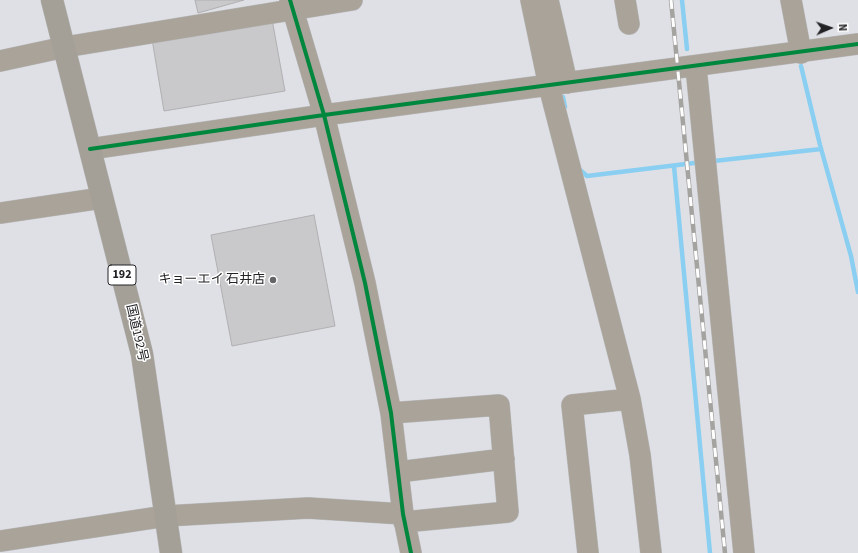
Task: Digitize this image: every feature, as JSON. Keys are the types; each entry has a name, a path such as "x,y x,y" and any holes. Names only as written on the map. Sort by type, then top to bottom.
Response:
{"highway":[{"name":"国道192号","path":"52,0 142,354 171,553"}],"street":[{"path":"0,61 65,47 291,5 352,0"},
{"path":"531,0 558,85 630,399 640,455 651,553"},
{"path":"548,0 558,85"},
{"path":"625,0 629,24"},
{"path":"790,0 801,53"},
{"path":"291,5 324,115 365,283 391,413 404,518 411,553"},
{"path":"90,149 324,115 696,67 858,44"},
{"path":"696,67 744,553"},
{"path":"0,212 102,198"},
{"path":"588,553 572,405 630,399"},
{"path":"0,541 166,516 308,508 404,518 508,512 499,405 391,413"},
{"path":"398,472 504,459"}],"building":[{"path":"195,0 244,0 198,13"},
{"path":"272,19 285,91 164,111 152,39"},
{"name":"キョーエイ 石井店","path":"314,215 335,326 232,346 211,235"}],"waterway":[{"path":"682,0 687,49"},
{"path":"801,66 820,145 851,256 858,292"},
{"path":"563,97 565,107"},
{"path":"714,161 821,149"},
{"path":"579,169 587,176 694,163"},
{"path":"674,166 710,553"}],"railway":[{"path":"671,0 725,553"}],"cycle path":[{"path":"290,0 324,115 365,283 391,413 403,514 411,553"},
{"path":"90,149 324,115 858,44"}],"place":[{"name":"キョーエイ 石井店","path":"273,280"}]}
